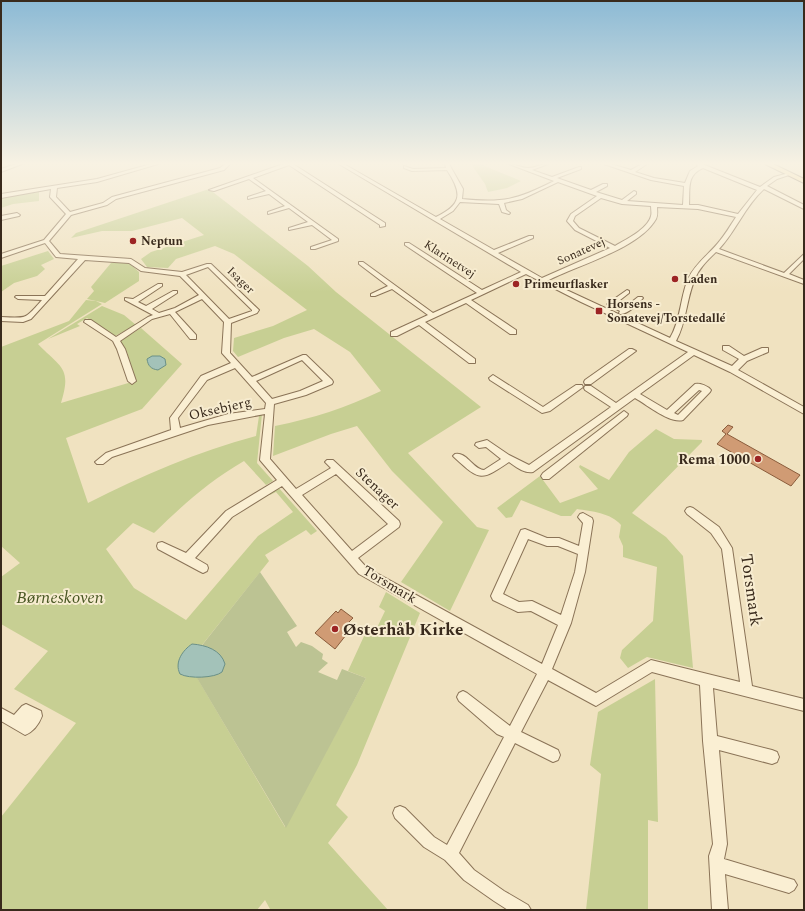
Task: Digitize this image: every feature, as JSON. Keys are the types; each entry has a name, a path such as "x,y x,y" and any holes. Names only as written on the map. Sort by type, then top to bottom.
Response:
{"street":[{"path":"62,207 69,214"},
{"path":"1,256 46,241 69,214 96,207"},
{"path":"270,213 289,207"},
{"path":"291,207 336,240 313,248"},
{"path":"356,207 383,224 382,226"},
{"path":"414,207 542,281 733,370 804,410"},
{"path":"436,219 454,207"},
{"path":"502,207 504,211 507,213"},
{"path":"585,207 573,215 570,222 576,229 614,248"},
{"name":"Sonatevej","path":"542,281 638,236 647,228 656,214 654,207"},
{"path":"689,207 738,216"},
{"path":"672,341 678,330 694,274 724,240 738,216 746,207"},
{"path":"1,218 17,215"},
{"path":"291,230 312,223"},
{"path":"493,252 531,237"},
{"path":"46,241 58,256 131,261 143,270 182,274 228,322 226,353 270,402 269,411"},
{"name":"Klarinetvej","path":"407,244 482,293"},
{"path":"715,250 804,282"},
{"path":"785,275 804,256"},
{"path":"1,319 23,320 29,318 83,258"},
{"path":"360,263 432,316"},
{"name":"Isager","path":"182,274 209,265 256,310 255,312 228,322"},
{"name":"Klarinetvej","path":"394,334 526,272"},
{"path":"158,314 130,300 160,285"},
{"path":"373,296 392,287"},
{"path":"148,308 175,292"},
{"path":"625,311 610,304 627,292"},
{"path":"116,340 158,314 171,311 203,296"},
{"path":"18,297 46,298"},
{"path":"618,317 640,298"},
{"name":"Klarinetvej","path":"466,300 513,332"},
{"path":"171,311 193,337"},
{"path":"88,322 116,340 121,349 132,381"},
{"path":"420,322 472,361"},
{"path":"726,348 744,360"},
{"path":"733,370 744,360 765,350"},
{"path":"458,456 477,472 482,474 487,473 508,459 514,459 528,469 694,351"},
{"path":"588,385 632,352"},
{"path":"251,380 303,358 329,382 303,393 270,402"},
{"name":"Oksebjerg","path":"176,432 174,418 201,382 236,364"},
{"path":"493,378 542,410 547,409 579,387 577,383 579,381 588,385 617,406"},
{"path":"634,394 669,413 680,418 707,392 707,389 698,386 669,413"},
{"path":"681,401 692,407"},
{"name":"Oksebjerg","path":"100,462 109,455 176,432 240,414 269,411"},
{"name":"Torsmark","path":"269,411 265,460 363,571 545,672 596,700 650,666 804,705"},
{"path":"546,476 624,414"},
{"path":"604,416 613,422"},
{"path":"570,440 580,448"},
{"path":"479,445 487,443 508,459"},
{"path":"549,455 560,464"},
{"name":"Stenager","path":"295,494 333,466 395,524 351,557"},
{"path":"187,559 229,514 283,481"},
{"name":"Torsmark","path":"690,511 715,530 727,548 747,691"},
{"path":"450,856 545,672 565,623 580,572 588,521 583,517"},
{"path":"565,623 532,606 518,607 496,596 525,533 547,542 559,542 583,552"},
{"path":"162,546 203,568"},
{"path":"706,680 710,741 720,844 716,856 720,910"},
{"path":"463,698 512,735 552,755"},
{"path":"1,714 15,723"},
{"path":"710,741 772,757"},
{"path":"400,813 429,842 450,856 469,874 498,896 523,910"},
{"path":"716,864 789,885"}],"green space":[{"path":"156,207 232,207 308,266 336,292 481,407 408,453 477,527 489,530 450,611 401,582 443,522 392,471 357,426 331,434 273,456 275,426 303,420 329,412 355,403 381,391 350,352 314,329 284,338 238,357 233,351 234,338 273,326 307,310 234,254 215,246 176,259 168,268 147,267 141,259 151,252 204,235 182,218 132,231 102,231 71,238 76,233"},
{"path":"48,251 54,259 41,265 45,269 37,276 14,283 1,292 1,266"},
{"path":"111,263 129,263 139,272 139,281 105,303 87,299 94,291 91,287"},
{"name":"Børneskoven","path":"86,300 96,301 102,304 38,344 58,364 65,375 64,391 61,403 135,381 127,352 120,341 141,328 182,364 142,409 66,438 88,503 170,465 213,449 256,436 259,416 262,414 257,463 273,481 266,485 244,461 219,477 197,494 154,533 133,523 106,549 134,588 186,620 258,536 293,512 276,492 270,495 268,493 278,487 317,531 311,535 306,530 265,555 269,561 202,645 193,644 178,670 183,676 196,676 285,827 366,678 348,671 365,634 373,636 385,611 379,607 386,592 420,613 357,765 336,805 348,817 328,843 388,910 269,910 270,909 265,900 257,910 1,910 1,817 76,723 14,689 48,651 1,624 1,577 20,563 1,546 1,347 69,321"},
{"path":"102,306 124,315 136,325 115,336 87,318 77,324 80,326 48,339"},
{"path":"656,429 674,439 702,440 702,442 632,513 666,537 683,556 693,668 647,657 628,668 620,658 622,650 653,621 657,567 623,557 623,546 619,537 621,525 617,521 600,513 577,509 571,516 561,516 521,500 512,517 506,518 497,508 540,476 560,503 598,489 579,467 580,465 609,480 629,452"},
{"path":"260,572 297,626 287,632 296,647 301,642 312,646 323,654 322,659 328,663 318,672 337,680 342,669 366,678 286,828 188,663"},
{"path":"655,679 658,822 648,820 648,910 586,910 601,774 590,765 598,712"}],"water":[{"path":"152,356 160,356 165,359 166,365 158,370 153,369 148,364 147,359"},
{"path":"192,644 208,647 220,655 225,664 222,672 214,676 202,677 189,677 180,674 178,665 180,657"}],"building":[{"name":"Rema 1000","path":"728,425 733,427 727,434 800,475 791,486 717,444 726,434 722,431"},
{"name":"Østerhåb Kirke","path":"341,609 353,618 349,622 354,625 335,649 315,633 336,611 338,613"}],"place":[{"name":"Neptun","path":"133,241"},
{"name":"Laden","path":"675,279"},
{"name":"Primeurflasker","path":"516,284"},
{"name":"Horsens - Sonatevej/Torstedallé","path":"599,311"},
{"name":"Rema 1000","path":"758,459"},
{"name":"Østerhåb Kirke","path":"335,629"}]}
